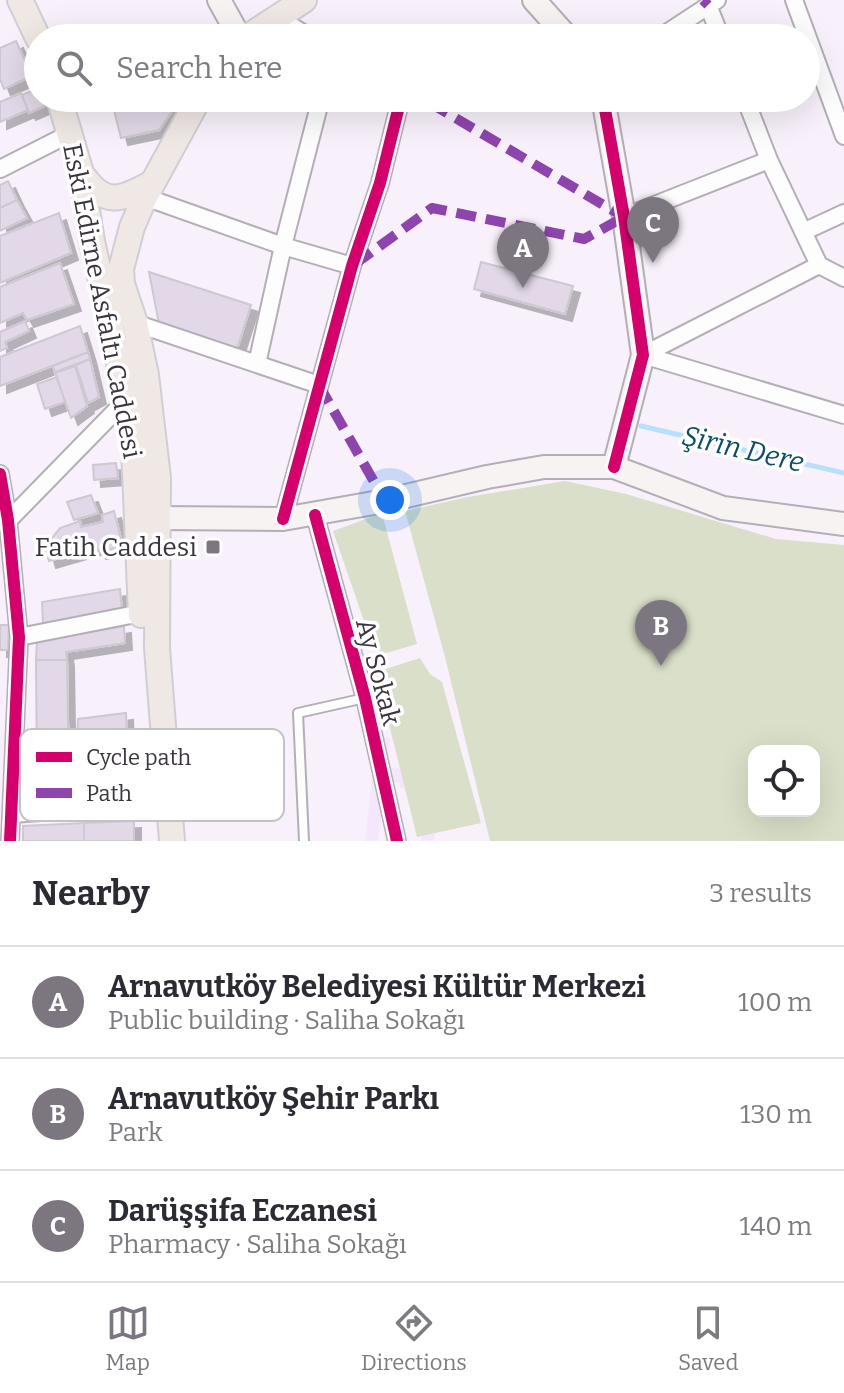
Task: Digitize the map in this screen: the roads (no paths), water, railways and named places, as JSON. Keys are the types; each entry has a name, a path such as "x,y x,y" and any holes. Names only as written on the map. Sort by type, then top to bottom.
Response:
{"main road":[{"path":"20,0 31,24"},
{"path":"219,0 232,24"},
{"path":"267,24 304,0"},
{"path":"534,0 555,24"},
{"name":"Eski Edirne Asfaltı Caddesi","path":"63,112 81,173 134,448 148,729"},
{"path":"163,729 157,648 158,478 146,375 135,323 122,284 121,269 129,237 149,190 191,112"},
{"path":"605,112 643,355 614,467"},
{"path":"81,173 95,192 114,198 149,190"},
{"path":"157,518 283,519 544,467 614,467 723,508 844,524"},
{"name":"Eski Edirne Asfaltı Caddesi","path":"153,821 155,841"},
{"path":"170,821 172,841"}],"street":[{"path":"794,0 803,24"},
{"path":"680,24 712,3 717,24"},
{"path":"277,17 288,24"},
{"path":"820,71 844,136"},
{"path":"257,364 317,112"},
{"path":"283,519 398,112"},
{"path":"750,112 769,160 819,265 844,278"},
{"path":"0,169 69,134"},
{"path":"624,217 769,160"},
{"path":"149,190 283,246 352,266"},
{"path":"803,232 844,213"},
{"path":"643,355 819,265"},
{"path":"135,323 319,385"},
{"path":"643,355 844,415"},
{"path":"4,525 127,399"},
{"path":"0,474 19,637 10,841"},
{"name":"Ay Sokak","path":"315,515 365,698 397,841"},
{"path":"19,637 141,613"},
{"path":"12,814 20,813"}],"lane":[{"path":"304,841 298,713 365,698"}],"waterway":[{"name":"Şirin Dere","path":"641,426 844,473"}],"place":[{"name":"Darüşşifa Eczanesi","path":"653,263"},
{"name":"Arnavutköy Belediyesi Kültür Merkezi","path":"523,288"},
{"name":"Fatih Caddesi","path":"213,547"},
{"name":"Arnavutköy Şehir Parkı","path":"661,666"}]}
